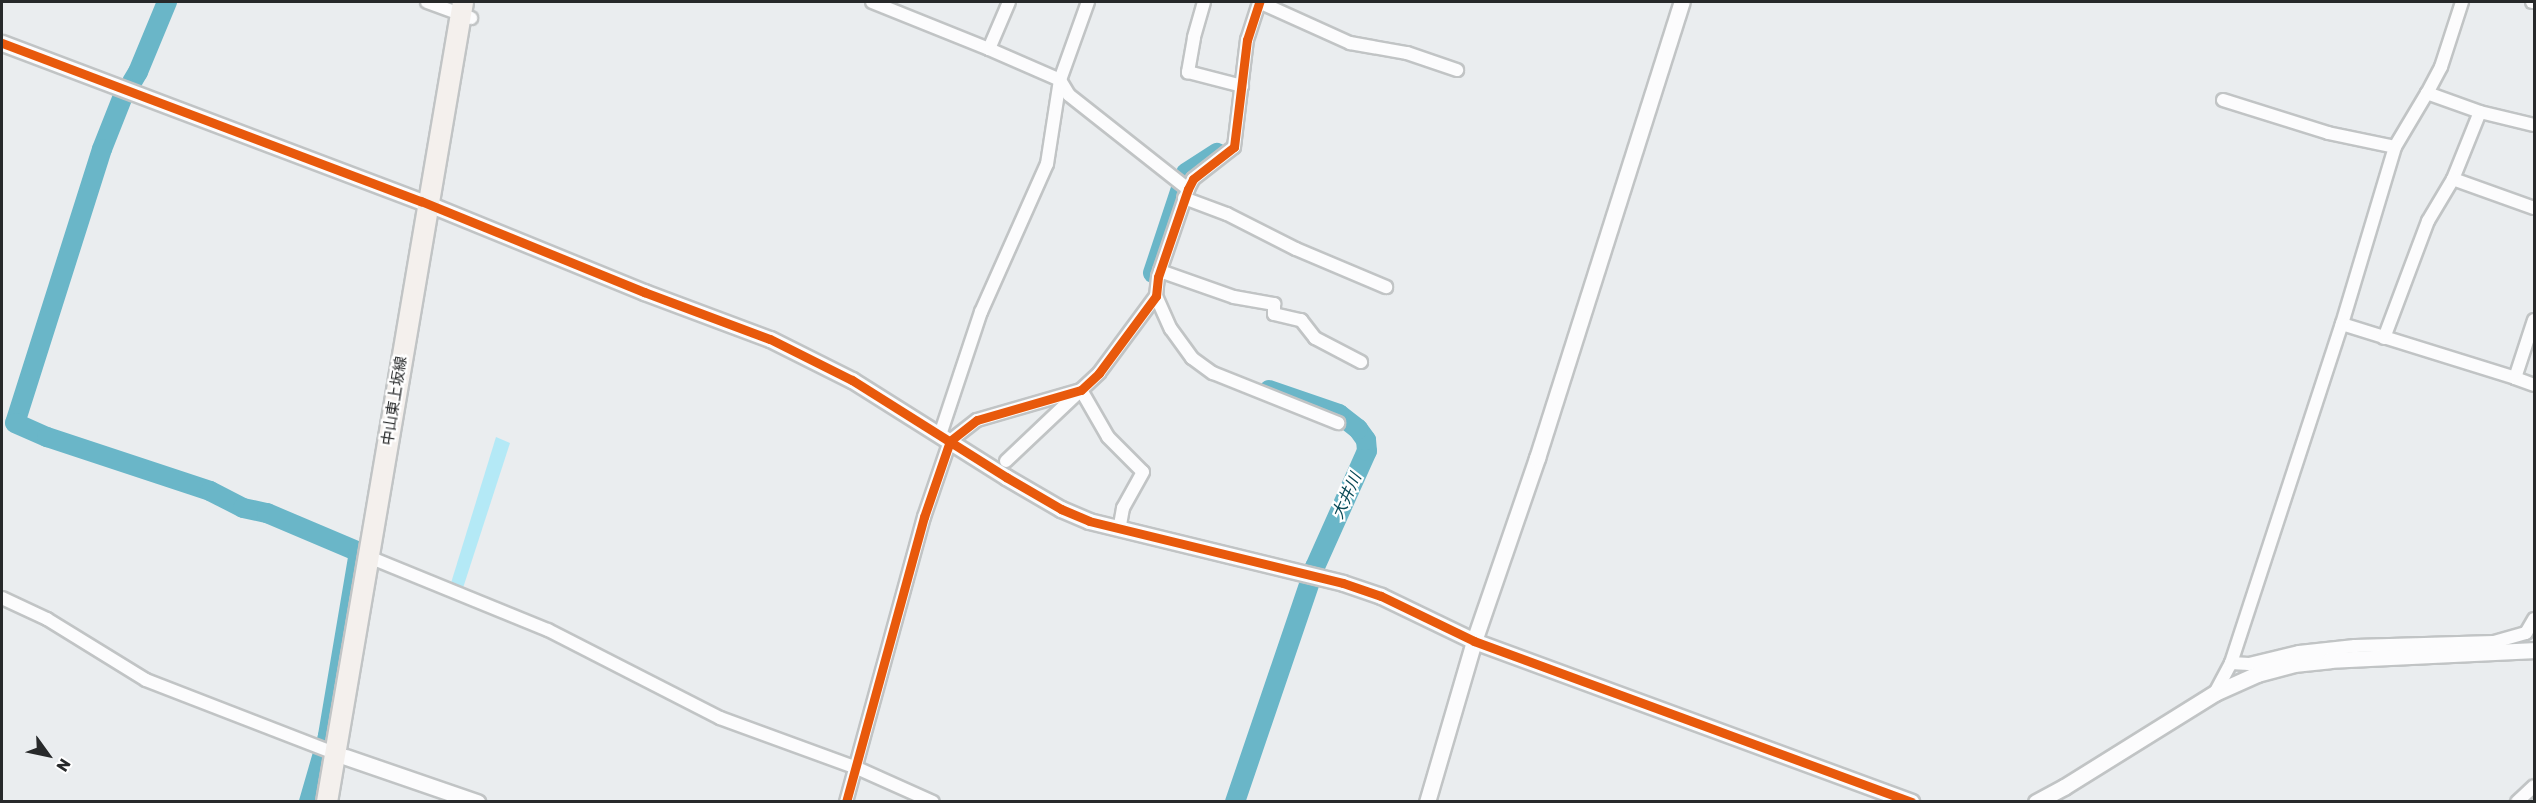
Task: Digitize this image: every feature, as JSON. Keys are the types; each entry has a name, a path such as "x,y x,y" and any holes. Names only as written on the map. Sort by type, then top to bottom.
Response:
{"main road":[{"name":"中山東上坂線","path":"327,801 332,753 374,559 467,9"},
{"name":"中山東上坂線","path":"332,753 339,801"}],"street":[{"path":"427,2 467,9"},
{"path":"872,2 1060,80 1069,95 1184,189 1296,249 1386,287"},
{"path":"989,49 1009,2"},
{"path":"846,801 857,768 981,312 1047,164 1060,80 1088,2"},
{"path":"1204,2 1188,72 1242,86"},
{"path":"1006,461 1099,373 1156,296 1160,271 1184,189 1193,179 1234,147 1247,40 1259,2 1350,43 1407,53 1457,70"},
{"path":"1427,801 1474,641 1537,458 1682,2"},
{"path":"2215,693 2232,663 2342,324 2395,147 2441,67 2462,2"},
{"path":"2,43 433,206 644,292 770,339 852,380 1061,509 1119,530 1313,575 1381,596 1474,641 1911,801"},
{"path":"2427,93 2480,112 2535,125"},
{"path":"2223,100 2328,133 2395,147"},
{"path":"2384,338 2428,222 2453,179 2480,112"},
{"path":"2453,179 2535,208"},
{"path":"1160,271 1234,297 1274,304 1274,314 1301,320 1315,338 1361,362"},
{"path":"1156,296 1171,329 1192,358 1213,373 1338,423"},
{"path":"2515,378 2535,320"},
{"path":"2342,324 2535,385"},
{"path":"945,438 977,420 1081,390"},
{"path":"1081,390 1108,437 1143,472 1123,508 1119,530"},
{"path":"374,559 548,630 720,718 857,768 933,801"},
{"path":"2,598 46,619 146,680 332,753 477,801"},
{"path":"2232,663 2249,664 2299,652 2355,646 2494,642 2526,633 2535,619"},
{"path":"2036,801 2064,787 2215,693 2257,674 2303,663 2535,650"},
{"path":"2517,801 2535,786"}],"shaded area":[{"path":"496,437 510,443 463,588 451,583"}],"waterway":[{"path":"132,82 167,2"},
{"path":"123,96 102,149 15,423 47,437 210,491 243,508 267,513 359,552 328,736 309,802"},
{"name":"大井川","path":"1153,273 1186,173 1217,153"},
{"name":"大井川","path":"1235,802 1315,567 1367,451 1366,440 1358,429 1339,414 1269,390"}],"cycle path":[{"path":"846,802 924,517 950,441 977,420 1081,390 1099,373 1156,296 1158,277 1193,179 1234,147 1247,40 1259,2"},
{"path":"2,43 421,201 644,292 770,339 852,380 1006,477 1061,509 1089,521 1343,583 1381,596 1474,641 1911,802"}]}
